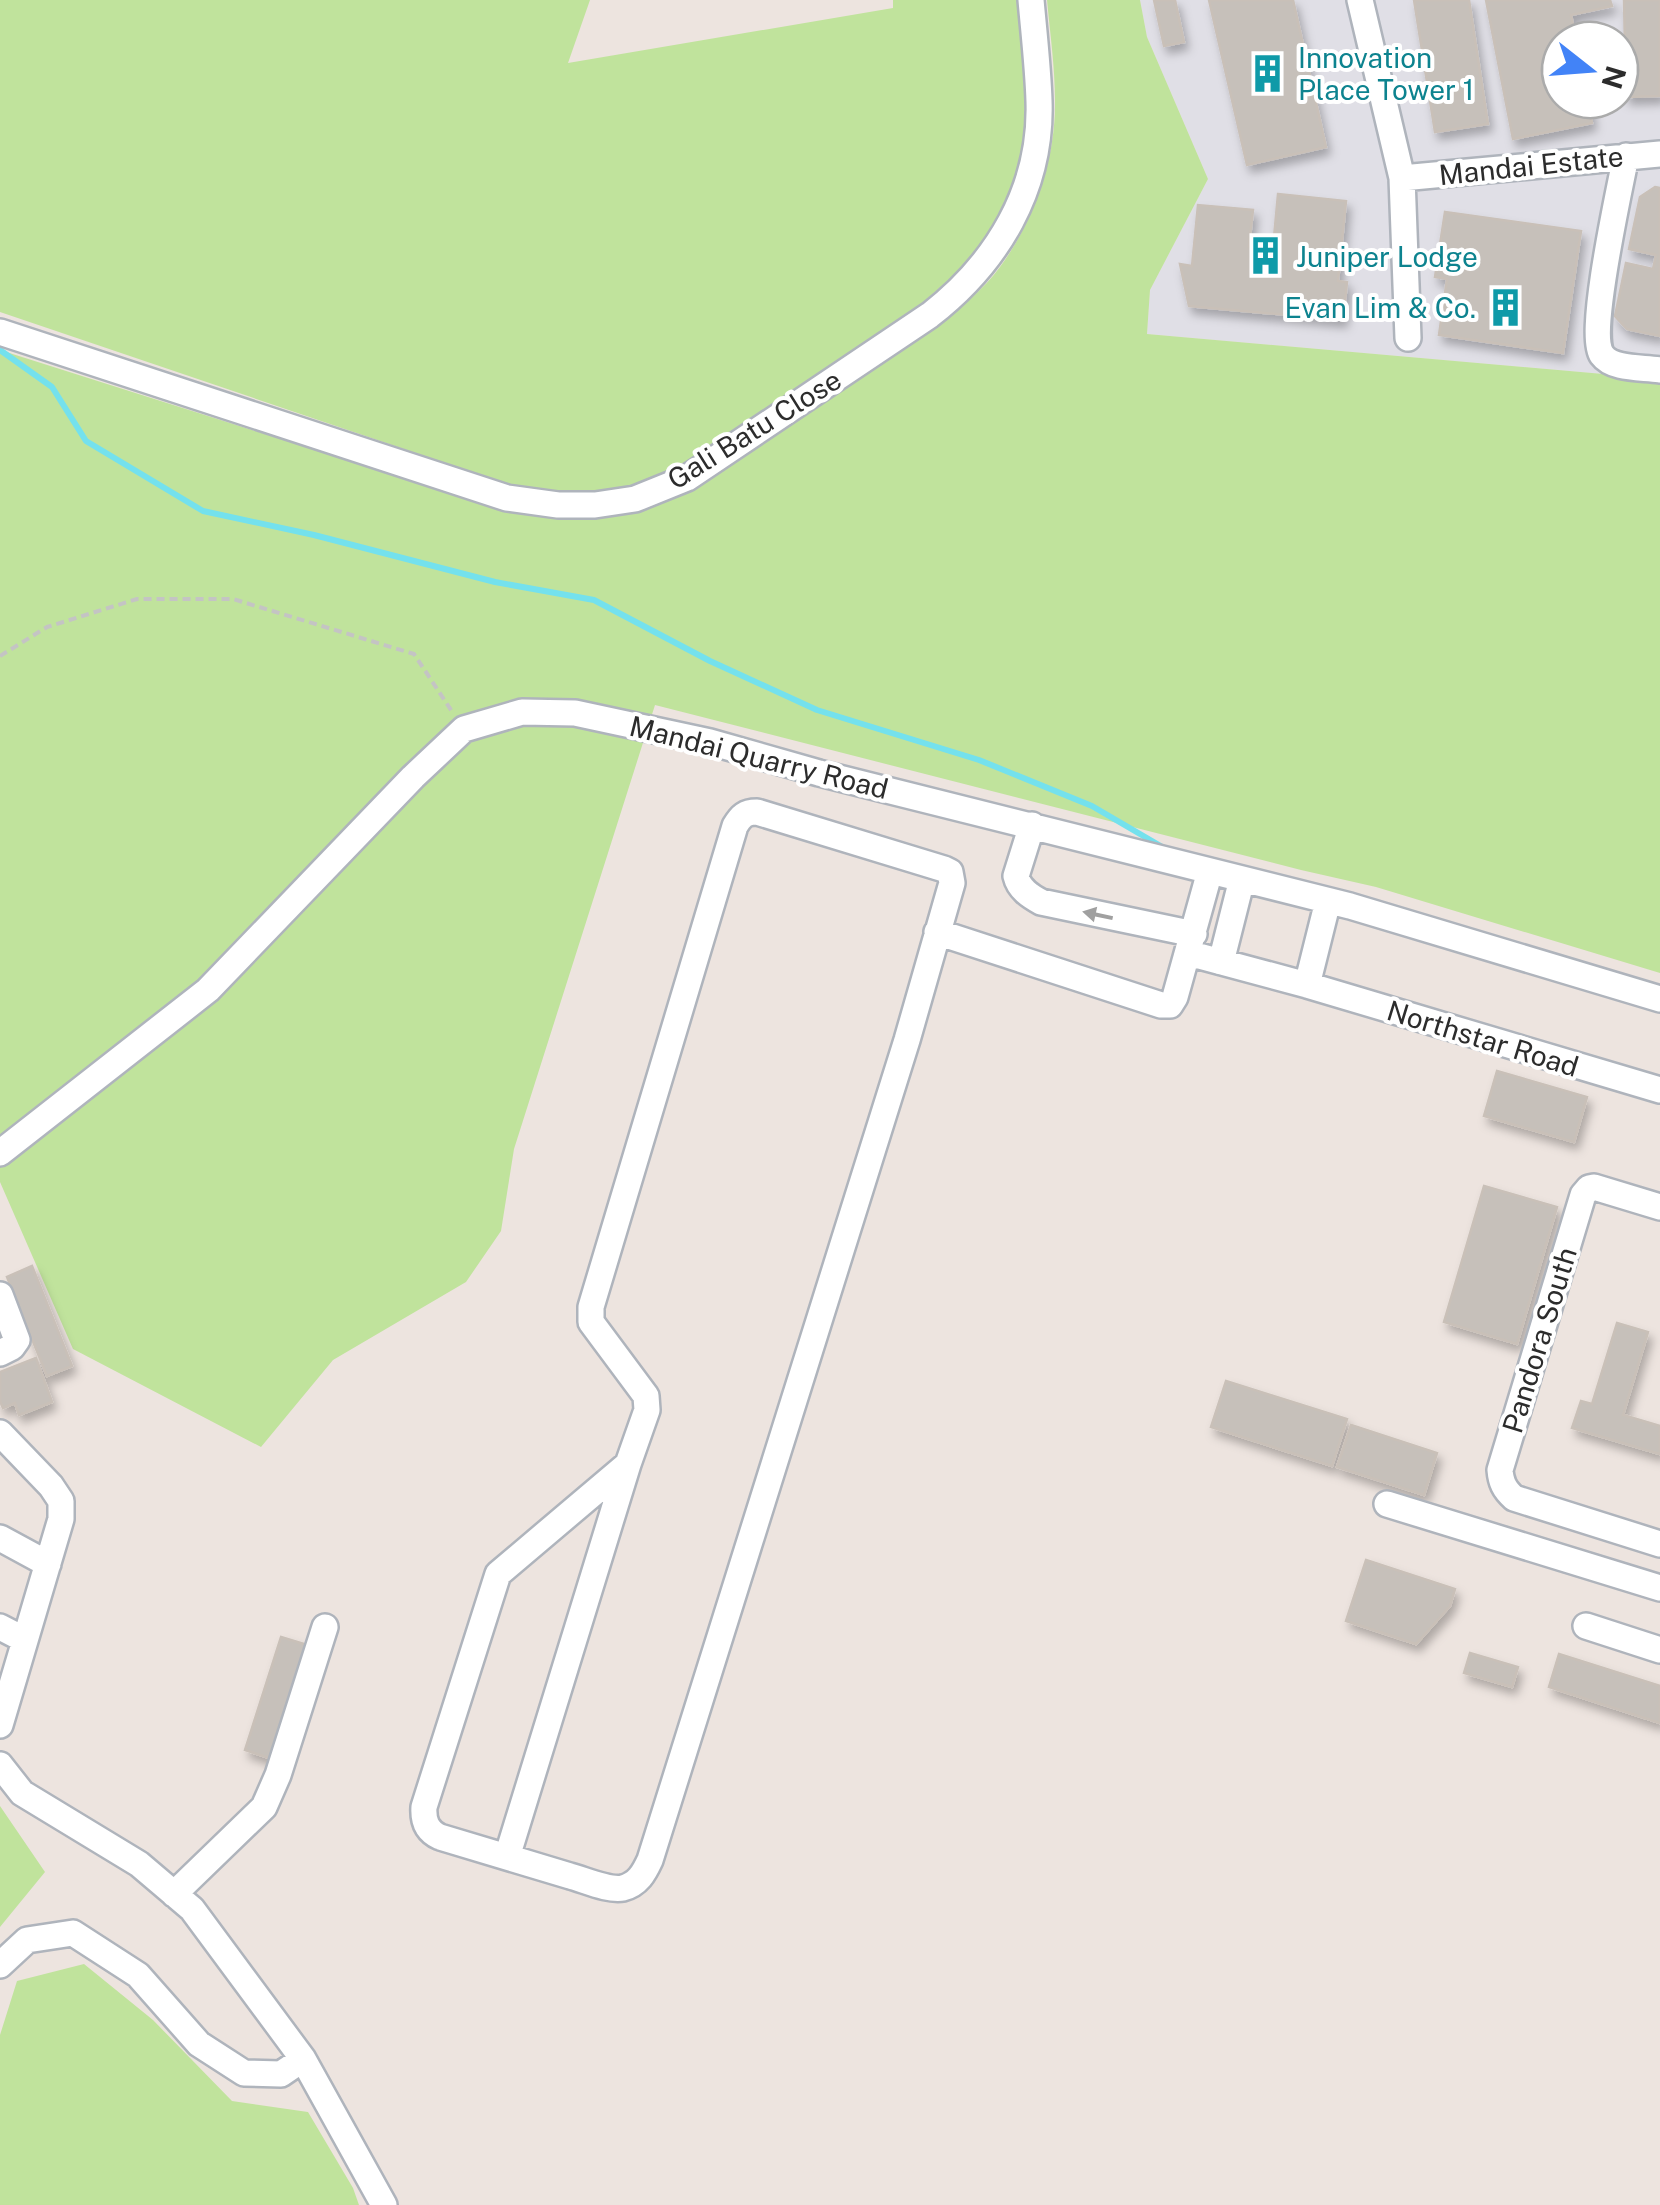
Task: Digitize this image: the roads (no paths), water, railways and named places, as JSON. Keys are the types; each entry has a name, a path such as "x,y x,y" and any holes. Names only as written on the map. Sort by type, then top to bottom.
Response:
{"street":[{"name":"Gali Batu Close","path":"0,332 507,498 596,506 635,499 687,478 930,315 959,293 988,260 1016,214 1034,157 1040,104 1031,0"},
{"name":"Mandai Estate","path":"1360,0 1402,178 1408,338"},
{"name":"Mandai Estate","path":"1402,178 1660,154"},
{"path":"1626,156 1600,298 1598,349 1612,364 1660,370"},
{"name":"Mandai Quarry Road","path":"0,1153 208,990 464,729 522,712 575,713 710,742 1328,901 1660,999"},
{"path":"508,1857 647,1410 646,1396 592,1322 591,1307 735,826 748,812 757,812 950,872 952,883 901,1060 650,1860 642,1876 620,1889 508,1857 433,1834 424,1807 498,1574 628,1464"},
{"name":"Northstar Road","path":"1032,825 1016,876 1018,884 1041,902 1191,944 1221,962 1660,1090"},
{"path":"938,932 1170,1005 1210,872"},
{"path":"1221,962 1242,879"},
{"path":"1306,985 1328,901"},
{"name":"Pandora South","path":"1660,1207 1604,1189 1588,1188 1583,1196 1500,1470 1507,1492 1522,1501 1660,1544"},
{"path":"0,1295 17,1340 12,1348 0,1353"},
{"path":"0,1432 61,1500 61,1519 1,1719"},
{"path":"1386,1504 1660,1588"},
{"path":"0,1538 48,1564"},
{"path":"174,1894 264,1807 278,1775 325,1626"},
{"path":"1586,1626 1660,1650"},
{"path":"0,1627 25,1640"},
{"path":"0,1766 22,1793 139,1864 192,1909 303,2060 384,2205"},
{"path":"0,1965 26,1940 73,1933 138,1975 199,2044 244,2073 281,2074 303,2060"}],"waterway":[{"path":"0,350 52,387 86,441 203,511 495,582 594,600 710,661 817,710 979,760 1092,806 1164,848"}],"place":[{"name":"Innovation Place Tower 1","path":"1268,73"},
{"name":"Juniper Lodge","path":"1266,256"},
{"name":"Evan Lim & Co.","path":"1506,307"}]}
